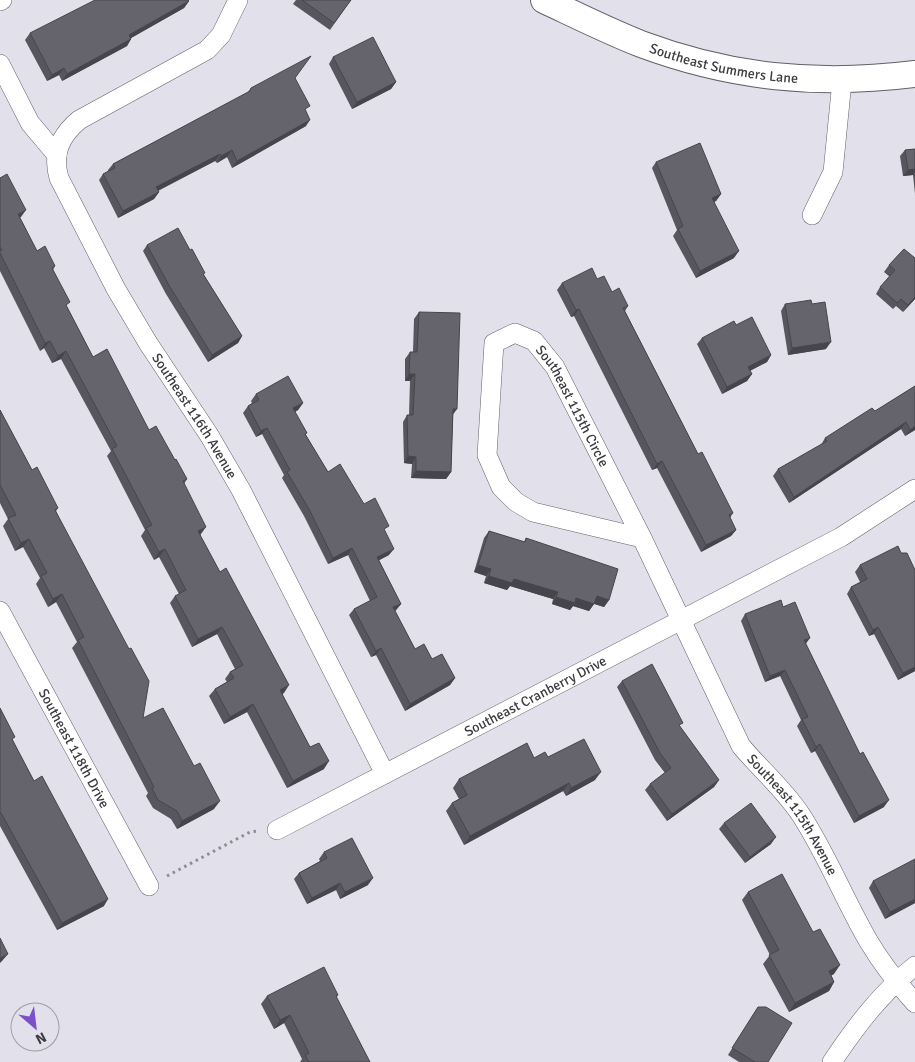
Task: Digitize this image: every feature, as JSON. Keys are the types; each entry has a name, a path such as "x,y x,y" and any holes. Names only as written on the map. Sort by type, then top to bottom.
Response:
{"street":[{"path":"0,64 30,123 57,155 64,136 80,120 188,63 207,50 221,35 238,0"},
{"name":"Southeast Summers Lane","path":"544,0 620,36 684,58 731,70 769,76 842,81 915,74"},
{"path":"812,215 833,172 842,81"},
{"name":"Southeast 116th Avenue","path":"57,155 56,167 59,178 116,289 148,343 209,435 241,490 385,774"},
{"name":"Southeast 115th Circle","path":"642,538 533,512 516,502 501,487 487,455 494,343 514,333 534,341 555,367 642,538 680,620"},
{"name":"Southeast Cranberry Drive","path":"277,830 841,536 915,489"},
{"name":"Southeast 118th Drive","path":"0,611 149,886"},
{"name":"Southeast 115th Avenue","path":"680,620 741,746 760,769 784,790 802,816 870,943 896,981 915,1003"},
{"path":"832,1062 857,1023 896,981 915,966"}],"path":[{"path":"149,886 250,832 277,830"}],"building":[{"path":"95,0 189,1 129,35 131,39 67,74 64,68 52,75 30,33"},
{"path":"302,0 351,0 334,23"},
{"path":"373,37 396,82 357,102 333,57"},
{"path":"311,56 295,78 310,106 305,109 310,120 237,161 232,150 221,156 220,154 156,187 159,192 123,211 103,174 115,168 113,164 250,91 251,88"},
{"path":"700,143 721,194 712,198 739,251 700,271 678,229 683,226 656,162"},
{"path":"915,149 915,169 908,170 905,150"},
{"path":"7,174 26,210 18,214 37,251 45,246 55,266 52,268 70,302 66,305 93,357 107,349 149,430 156,426 176,459 187,479 183,481 206,527 198,531 220,572 226,568 289,685 280,690 310,747 319,743 329,761 293,781 253,704 230,717 215,689 234,678 230,672 243,665 222,627 198,639 175,596 186,590 165,549 159,552 146,528 152,525 112,449 117,446 66,351 58,356 50,341 45,343 0,253 0,250 2,250 0,247 0,178"},
{"path":"178,228 190,250 192,249 205,273 203,274 242,336 212,355 170,287 147,245"},
{"path":"904,249 915,258 915,297 908,305 901,299 897,303 880,287 895,270 889,265"},
{"path":"592,268 597,279 604,276 612,292 619,288 628,306 623,308 698,454 702,452 733,513 729,515 736,530 706,545 662,461 657,464 579,309 576,310 562,283"},
{"path":"811,300 812,304 825,302 831,342 792,348 785,304"},
{"path":"419,312 460,313 457,409 453,409 451,472 416,471 416,457 408,456 407,415 413,415 415,374 409,374 410,352 417,352"},
{"path":"752,317 771,355 748,367 752,374 727,387 702,338 734,321 736,325"},
{"path":"288,376 303,403 293,408 307,433 305,434 328,472 340,464 364,504 375,498 389,526 384,529 394,549 377,557 401,604 393,607 415,649 424,644 432,659 442,654 455,678 410,704 381,648 376,651 354,609 377,597 352,548 333,558 309,509 287,472 290,470 267,428 261,431 248,406 259,400 256,394"},
{"path":"915,386 915,426 910,430 906,422 794,497 778,469 827,441 825,438 872,408 875,411"},
{"path":"0,410 32,470 37,467 58,508 55,510 129,649 131,648 149,681 143,718 163,708 194,766 200,763 220,801 182,821 177,811 158,800 152,788 154,787 78,640 84,637 62,594 53,599 41,576 47,573 29,539 21,543 8,518 16,515 0,485"},
{"path":"489,531 525,542 526,538 618,569 609,600 597,596 594,604 576,598 575,603 556,597 558,592 514,579 512,583 489,576 491,569 478,565"},
{"path":"898,546 901,553 907,553 915,570 915,667 903,673 878,627 873,630 851,587 867,579 860,565"},
{"path":"781,600 783,607 795,602 810,638 804,640 860,754 863,752 889,800 859,816 820,744 816,747 802,719 808,717 785,670 770,676 745,614"},
{"path":"652,664 683,723 679,725 719,780 672,814 650,784 671,768 660,753 622,681"},
{"path":"0,708 15,737 12,739 34,781 42,776 108,899 62,923 0,813"},
{"path":"584,739 601,772 571,788 569,783 470,836 452,803 467,795 459,779 527,743 534,758 545,752 548,757"},
{"path":"751,803 776,837 750,857 724,823"},
{"path":"352,838 373,878 345,892 340,883 312,898 299,873 327,858 324,852"},
{"path":"915,859 915,899 890,912 873,881"},
{"path":"782,874 813,932 820,929 840,965 829,971 834,982 795,1003 769,955 779,950 748,892"},
{"path":"0,938 8,954 0,958"},
{"path":"324,967 338,995 336,996 370,1062 309,1062 305,1055 309,1053 290,1015 280,1020 267,996"},
{"path":"758,1007 766,1007 792,1023 768,1062 755,1062 732,1048"}]}
